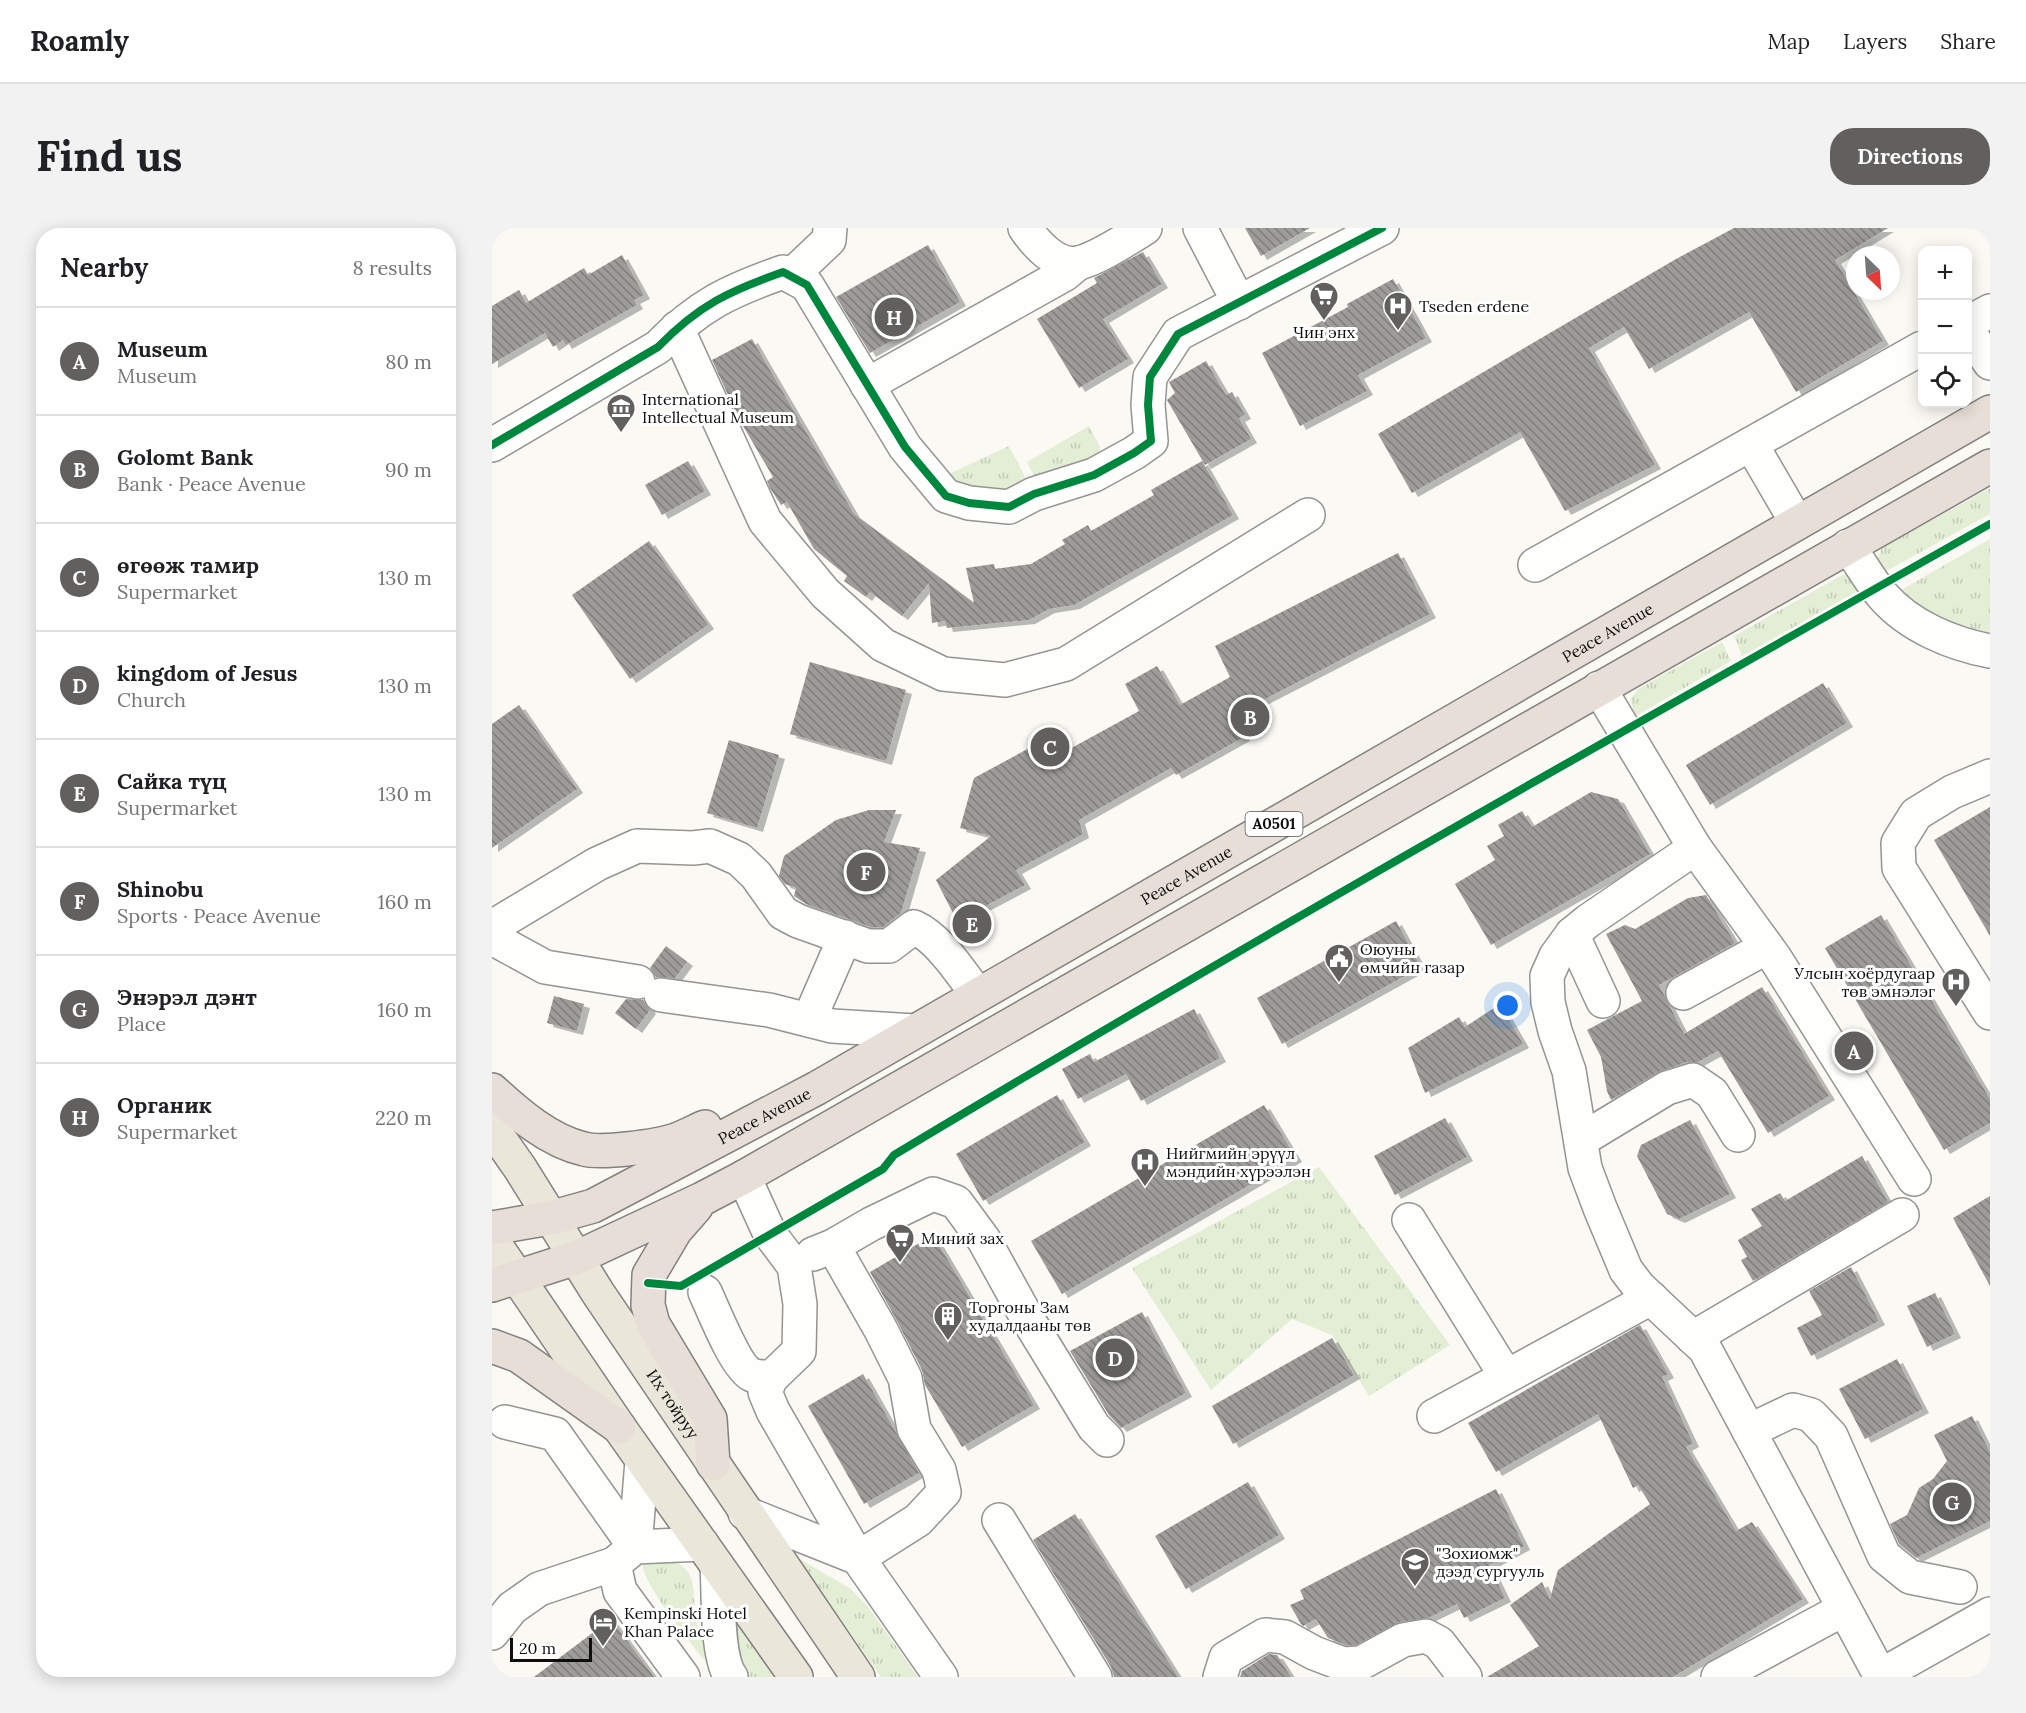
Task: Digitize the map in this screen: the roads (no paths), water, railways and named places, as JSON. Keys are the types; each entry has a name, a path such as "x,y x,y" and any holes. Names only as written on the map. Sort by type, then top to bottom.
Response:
{"highway":[{"name":"Peace Avenue","path":"492,1228 550,1218 592,1206 817,1088 1990,412"},
{"name":"A0501","path":"505,1281 576,1258 744,1178 1990,466"},
{"path":"492,1090 516,1112 559,1140 586,1150 626,1149 674,1141 748,1107 817,1088"},
{"path":"702,1199 675,1231 649,1275 648,1305 653,1324 710,1419 713,1464"},
{"path":"492,1346 519,1356 619,1427"}],"main road":[{"name":"Их тойруу","path":"492,1128 745,1513 858,1677"},
{"path":"492,1240 505,1281 619,1427 796,1677"}],"street":[{"path":"791,276 829,240 830,228"},
{"path":"1025,228 1035,243 1058,260 1077,264"},
{"path":"867,385 1065,274 1077,264 1105,252 1145,228"},
{"path":"1200,228 1239,303"},
{"path":"492,445 658,347 677,328 706,306 738,288 783,272 807,285 905,447 946,496 969,503 1009,507 1034,494 1094,475 1134,453 1150,441 1148,405 1150,377 1178,334 1382,228"},
{"path":"1972,321 1990,311"},
{"path":"677,328 765,521 825,593 883,645 943,674 1005,680 1066,664 1308,515"},
{"path":"1972,337 1990,363"},
{"path":"1535,565 1918,351"},
{"path":"1751,444 1797,523"},
{"path":"1848,546 1882,595 1917,624 1972,648 1990,651"},
{"path":"1599,688 1695,848 1767,947 1914,1179"},
{"path":"1990,776 1952,792 1916,814 1898,843 1899,868 1990,1013"},
{"path":"492,927 597,864 637,846 693,848 710,846 739,859 756,875 783,913 798,921 868,946 889,946 915,927 923,931 952,962 977,994"},
{"path":"1695,848 1572,934 1556,956 1547,976 1548,1002 1569,1071 1585,1168 1626,1270 1651,1298 1705,1349 1881,1676 1990,1614"},
{"path":"1572,934 1604,1001"},
{"path":"809,1020 845,937"},
{"path":"492,938 545,967 650,989 769,1010 832,1026 915,1030"},
{"path":"1683,993 1767,947"},
{"path":"1581,1140 1667,1088 1693,1080 1712,1093 1738,1135"},
{"path":"744,1178 771,1234 794,1266 800,1304 799,1350 771,1378 765,1392 773,1411 858,1558 941,1677"},
{"path":"794,1266 804,1257 833,1245 933,1194 956,1202 984,1240 1026,1316 1094,1427 1107,1440"},
{"path":"1693,1338 1902,1215"},
{"path":"1409,1220 1506,1376"},
{"path":"833,1245 881,1330 904,1378 914,1429 939,1470 945,1492 918,1520 858,1558"},
{"path":"705,1292 725,1337 744,1367 751,1375 771,1378"},
{"path":"1434,1416 1651,1298"},
{"path":"1749,1431 1793,1410 1811,1415 1831,1436 1884,1556 1910,1577 1960,1587"},
{"path":"505,1422 555,1434 625,1556"},
{"path":"642,1461 620,1591 683,1677"},
{"path":"745,1513 858,1558"},
{"path":"999,1520 1095,1677"},
{"path":"492,1633 512,1608 539,1589 625,1556 710,1555 722,1656 730,1677"},
{"path":"1718,1677 1844,1609"},
{"path":"1220,1677 1226,1658 1265,1635 1285,1637 1314,1653 1343,1664 1360,1663 1403,1640 1426,1636 1439,1643 1465,1677"}],"place":[{"name":"Органик","path":"894,317"},
{"name":"Чин энх","path":"1324,322"},
{"name":"Tseden erdene","path":"1398,332"},
{"name":"International Intellectual Museum","path":"621,434"},
{"name":"Golomt Bank","path":"1250,717"},
{"name":"өгөөж тамир","path":"1050,747"},
{"name":"Shinobu","path":"866,872"},
{"name":"Сайка түц","path":"972,924"},
{"name":"Оюуны өмчийн газар","path":"1339,984"},
{"name":"Улсын хоёрдугаар төв эмнэлэг","path":"1956,1008"},
{"name":"Museum","path":"1854,1051"},
{"name":"Нийгмийн эрүүл мэндийн хүрээлэн","path":"1145,1188"},
{"name":"Миний зах","path":"900,1264"},
{"name":"Торгоны Зам худалдааны төв","path":"948,1342"},
{"name":"kingdom of Jesus","path":"1115,1358"},
{"name":"Энэрэл дэнт","path":"1952,1502"},
{"name":"\"Зохиомж\" дээд сургууль","path":"1415,1588"},
{"name":"Kempinski Hotel Khan Palace","path":"603,1648"}]}
